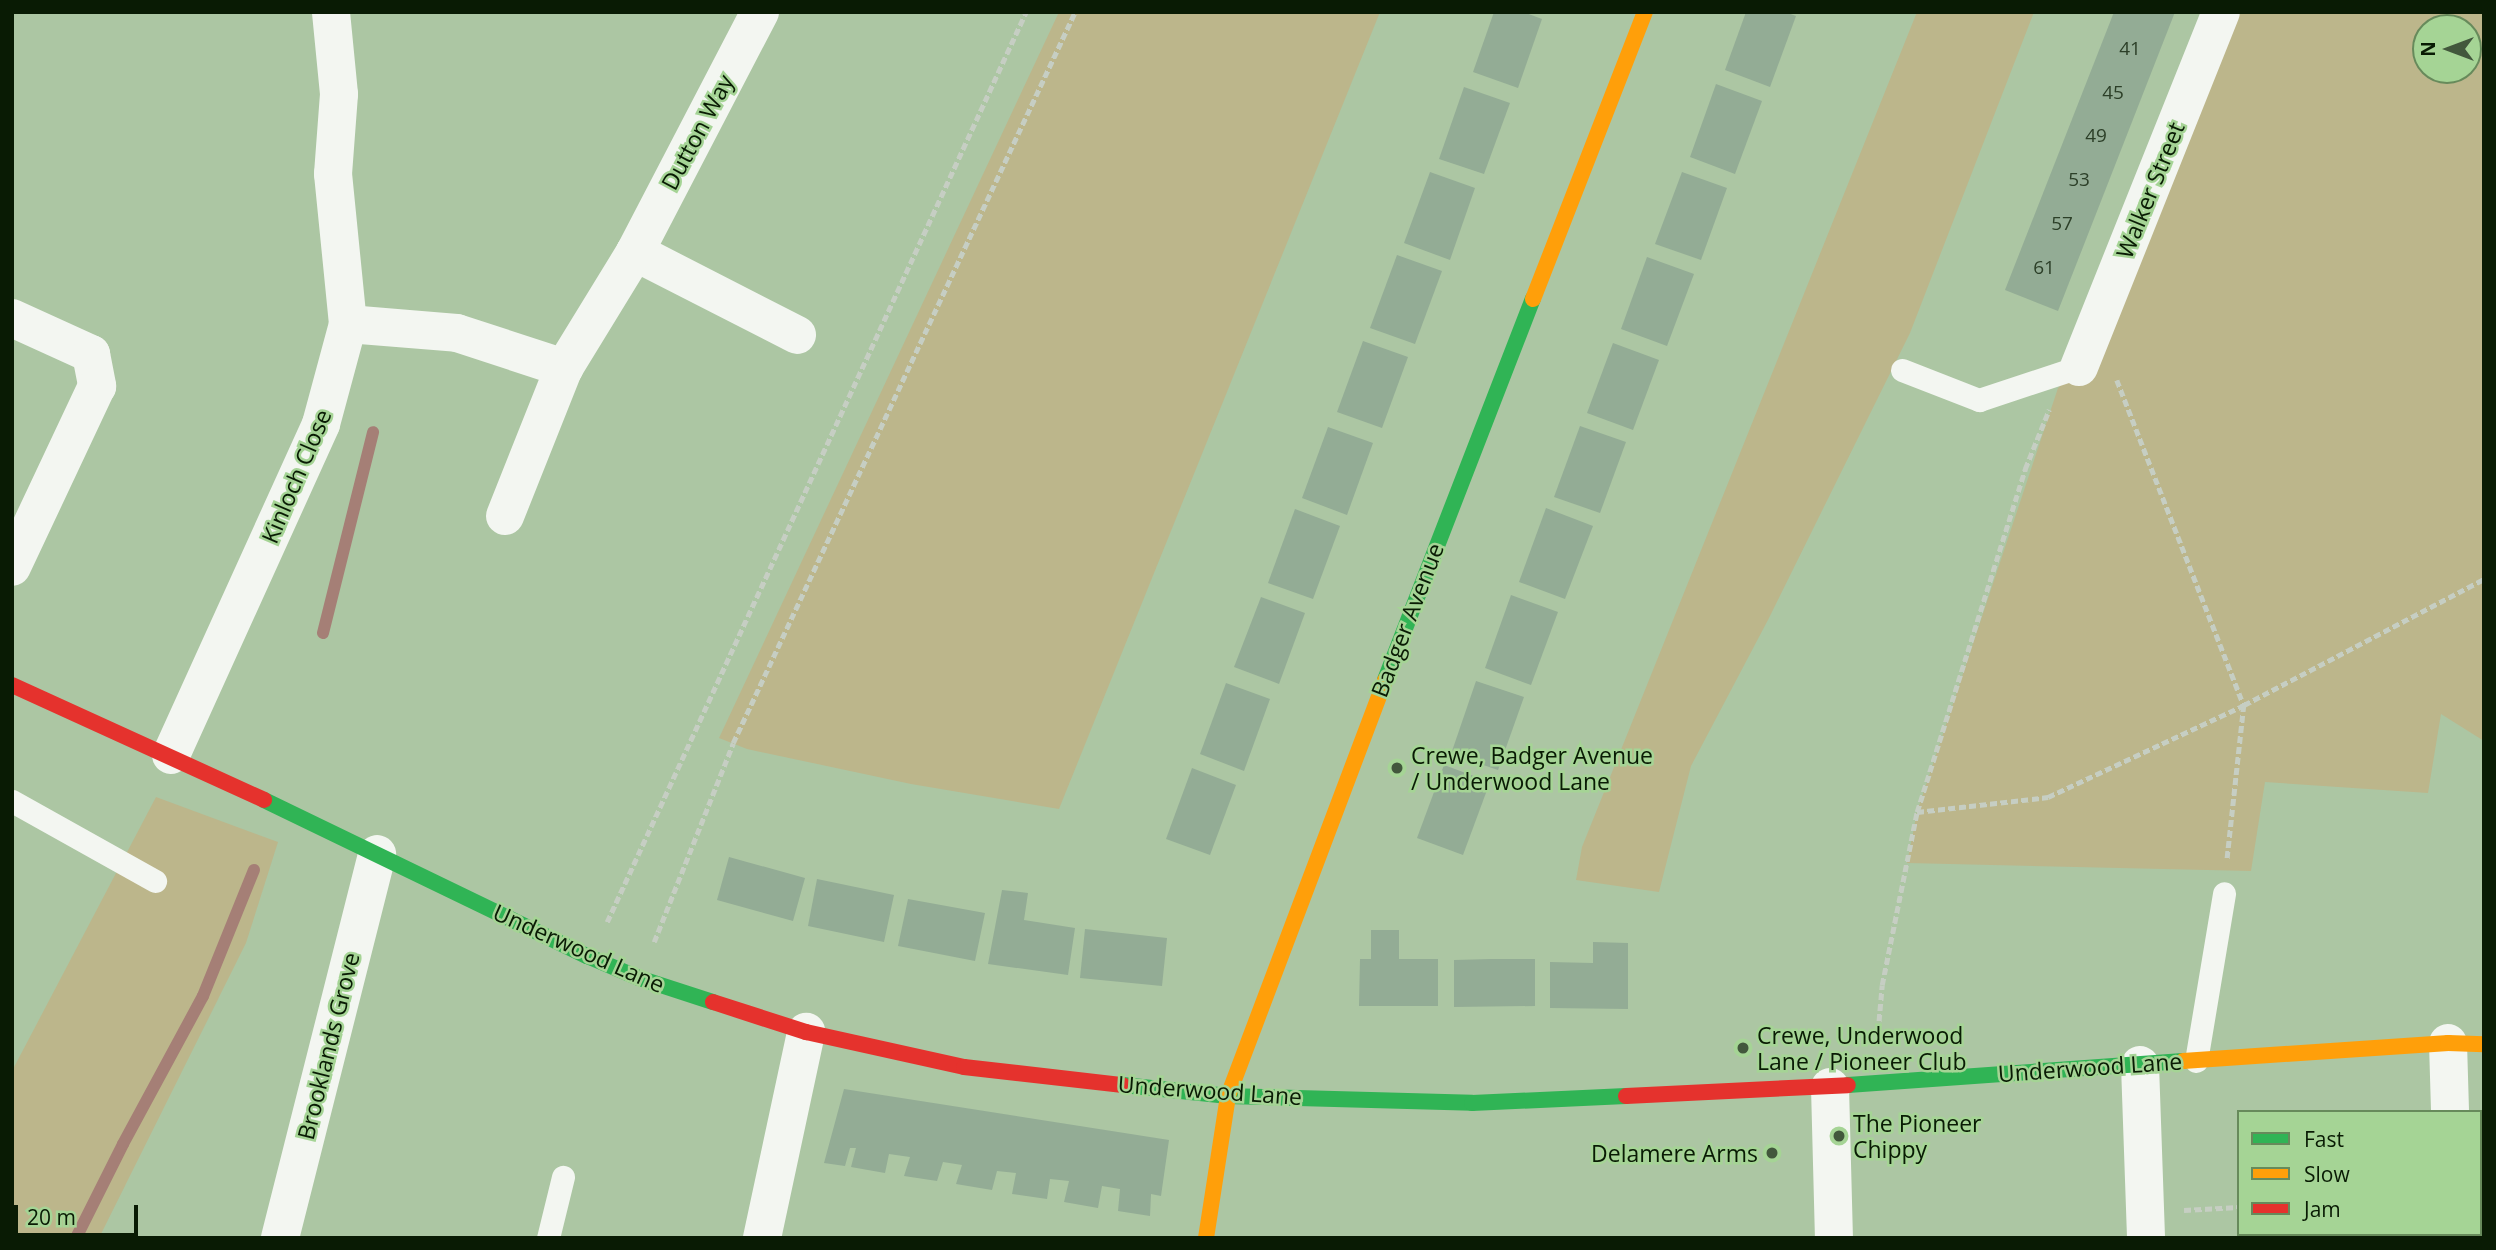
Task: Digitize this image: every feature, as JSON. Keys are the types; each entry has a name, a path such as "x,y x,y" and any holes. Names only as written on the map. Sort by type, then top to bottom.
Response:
{"street":[{"name":"Kinloch Close","path":"172,755 321,424 348,324 333,174 339,94 331,12"},
{"name":"Dutton Way","path":"505,516 564,368 635,252 760,12"},
{"name":"Badger Avenue","path":"1206,1238 1228,1096 1377,699 1645,12"},
{"name":"Walker Street","path":"2084,353 2221,12"},
{"path":"635,252 797,335"},
{"path":"12,318 91,354 97,386 12,567"},
{"path":"348,324 457,333 564,368"},
{"name":"Underwood Lane","path":"12,685 172,755 587,956 639,978 806,1032 964,1067 1228,1096 1472,1102 1830,1087 1875,1081 2466,1043"},
{"name":"Brooklands Grove","path":"280,1238 377,854"},
{"path":"762,1238 806,1032"},
{"path":"2450,1110 2466,1043"},
{"path":"2140,1065 2146,1225"},
{"path":"1830,1087 1835,1238"}],"lane":[{"path":"1902,370 1979,400 2084,353"},
{"path":"12,801 155,881"},
{"path":"2196,1061 2224,893"},
{"path":"548,1238 563,1177"}],"path":[{"path":"587,956 611,914 1026,12"},
{"path":"639,978 733,743 1075,12"},
{"path":"1875,1081 1882,985 1917,812 2025,469 2058,388 2084,353 2109,360 2244,705 2224,893"},
{"path":"1917,812 2048,797 2244,705 2484,579"},
{"path":"2146,1225 2237,1207"}],"shaded area":[{"path":"1059,12 1380,12 1059,809 911,784 747,749 719,738"},
{"path":"1917,12 2034,12 1910,333 1769,618 1691,766 1659,892 1576,880 1582,847"},
{"path":"2221,12 2484,12 2484,741 2441,714 2428,793 2265,782 2251,871 1907,863 1917,812 2058,388 2079,367"},
{"path":"156,797 278,842 246,943 99,1238 12,1238 12,1071"}],"building":[{"path":"1494,12 1523,12 1542,19 1518,88 1473,72"},
{"path":"1746,12 1785,12 1796,16 1770,87 1725,70"},
{"path":"2114,12 2175,12 2058,311 2005,290"},
{"path":"1716,84 1762,101 1735,174 1690,157"},
{"path":"1464,87 1510,103 1484,174 1439,159"},
{"path":"1430,172 1475,188 1450,260 1404,243"},
{"path":"1682,172 1727,188 1701,260 1655,244"},
{"path":"1397,255 1442,271 1415,344 1370,328"},
{"path":"1647,257 1694,274 1667,346 1621,329"},
{"path":"1363,341 1408,357 1382,428 1337,412"},
{"path":"1613,343 1659,360 1633,430 1587,413"},
{"path":"1580,426 1626,442 1600,513 1554,497"},
{"path":"1328,427 1373,443 1347,515 1302,498"},
{"path":"1546,508 1593,526 1565,599 1519,582"},
{"path":"1295,509 1340,526 1313,599 1268,583"},
{"path":"1511,595 1558,612 1531,685 1485,668"},
{"path":"1261,597 1305,613 1279,684 1234,667"},
{"path":"1476,681 1524,697 1498,770 1451,754"},
{"path":"1226,683 1270,699 1244,771 1200,754"},
{"path":"1444,765 1490,782 1463,855 1417,838"},
{"path":"1192,768 1236,785 1210,855 1166,839"},
{"path":"729,857 805,878 793,921 717,900"},
{"path":"817,879 894,895 884,942 808,926"},
{"path":"1002,890 1028,893 1024,920 1075,928 1068,975 988,964"},
{"path":"908,899 985,913 975,961 898,946"},
{"path":"1085,929 1167,938 1162,986 1080,978"},
{"path":"1371,930 1399,930 1399,959 1438,959 1438,1006 1359,1006 1360,959 1371,959"},
{"path":"1593,942 1628,943 1628,1009 1550,1008 1550,962 1593,963"},
{"path":"1535,959 1535,1006 1454,1007 1454,960"},
{"path":"844,1089 1169,1140 1161,1196 1151,1194 1150,1216 1118,1211 1120,1189 1102,1186 1098,1208 1064,1202 1069,1181 1050,1179 1047,1199 1012,1194 1016,1173 997,1171 992,1190 956,1184 962,1165 943,1162 937,1181 904,1176 910,1157 889,1154 885,1173 851,1167 856,1148 850,1148 845,1166 824,1163"}],"waterway":[{"path":"323,633 373,432"},
{"path":"76,1238 203,996 254,870"}],"traffic: fast":[{"path":"1385,680 1533,299"},
{"path":"264,800 587,956 639,978 713,1002"},
{"path":"1848,1085 2183,1061"},
{"path":"1123,1085 1228,1096 1472,1103 1626,1096"}],"traffic: slow":[{"path":"1533,299 1645,12"},
{"path":"1206,1238 1228,1096 1385,680"},
{"path":"2183,1061 2448,1043 2484,1044"}],"traffic: jam":[{"path":"12,685 264,800"},
{"path":"713,1002 806,1032 964,1067 1123,1085"},
{"path":"1626,1096 1848,1085"}],"place":[{"name":"Crewe, Badger Avenue / Underwood Lane","path":"1397,768"},
{"name":"Crewe, Underwood Lane / Pioneer Club","path":"1743,1048"},
{"name":"The Pioneer Chippy","path":"1839,1136"},
{"name":"Delamere Arms","path":"1772,1153"}]}
